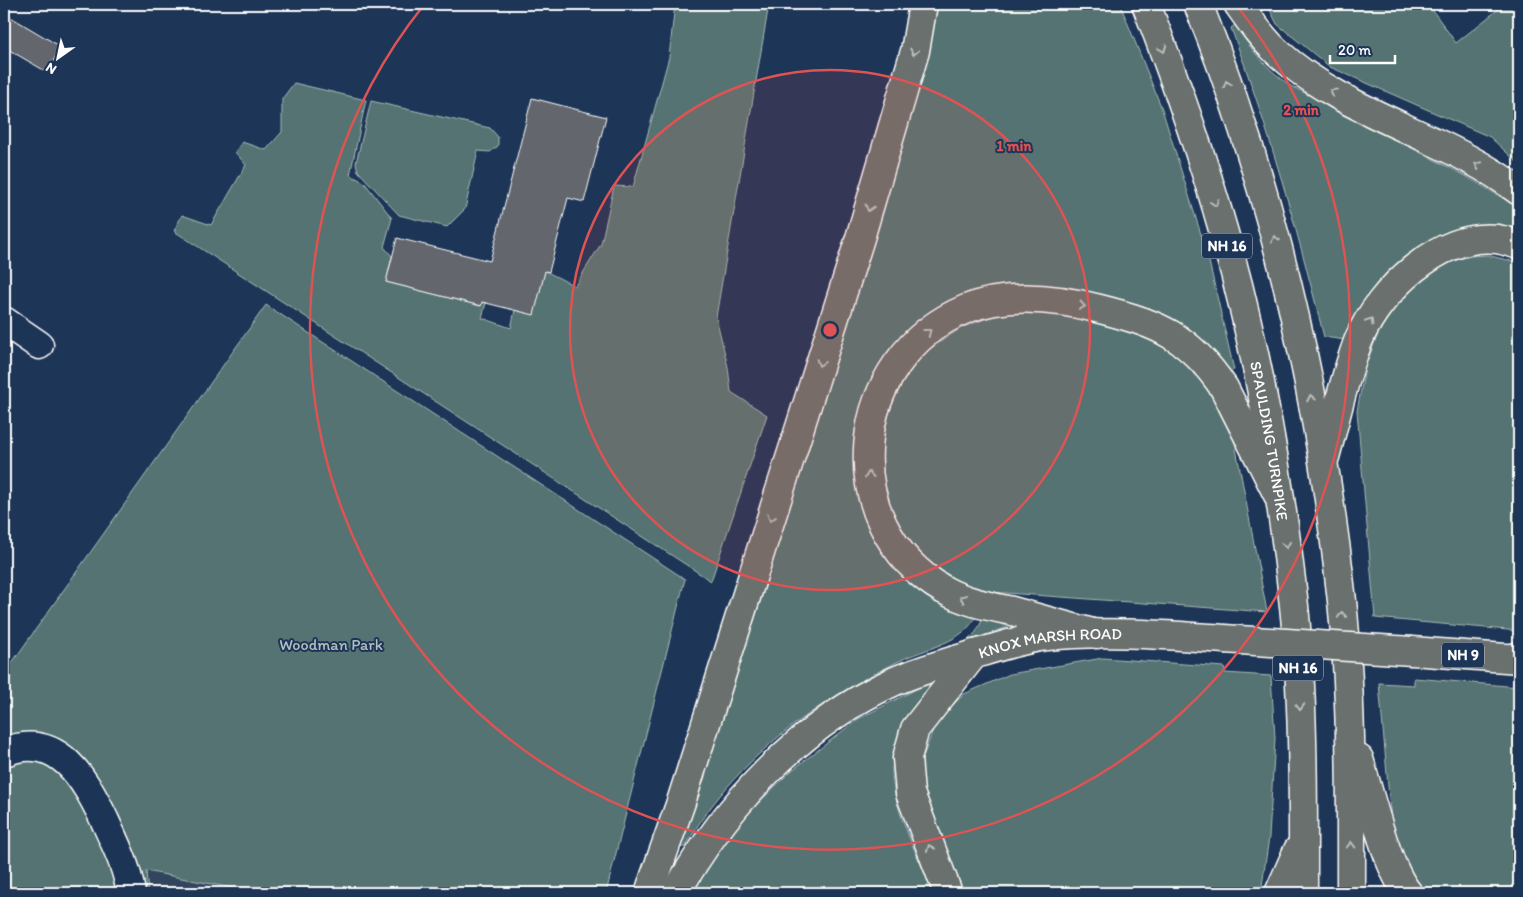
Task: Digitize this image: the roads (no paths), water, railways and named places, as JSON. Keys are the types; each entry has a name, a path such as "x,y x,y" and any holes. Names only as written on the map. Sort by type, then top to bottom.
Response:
{"main road":[{"path":"649,893 681,802 860,238 915,51 923,4"},
{"name":"SPAULDING TURNPIKE","path":"1146,4 1177,85 1224,233 1249,335 1279,497 1294,606 1298,660 1303,893"},
{"name":"NH 16","path":"1198,4 1245,138 1277,247 1295,318 1323,463 1342,602 1350,733 1351,893"},
{"path":"1238,4 1261,36 1292,65 1314,81 1497,174 1519,191"},
{"path":"1323,463 1360,337 1384,299 1408,272 1441,252 1467,242 1496,239 1519,245"},
{"path":"1097,634 1010,611 984,607 943,589 909,562 884,525 875,505 869,476 868,439 872,418 887,378 913,344 930,330 960,312 988,302 1032,298 1092,307 1140,319 1157,326 1190,347 1214,373 1224,388 1279,497"},
{"name":"KNOX MARSH ROAD","path":"676,893 687,872 724,821 753,786 794,747 847,707 893,682 916,672 974,654 1046,636 1097,634 1224,639 1517,658"},
{"path":"948,893 910,793 907,758 915,729 974,654"},
{"path":"1350,733 1391,861 1408,893"},
{"path":"1279,893 1303,840"}],"lane":[{"path":"4,321 39,345"},
{"path":"4,752 30,746 48,750 76,770 87,785 123,860 131,893"}],"park label":[{"name":"Woodman Park","path":"331,644"}]}
